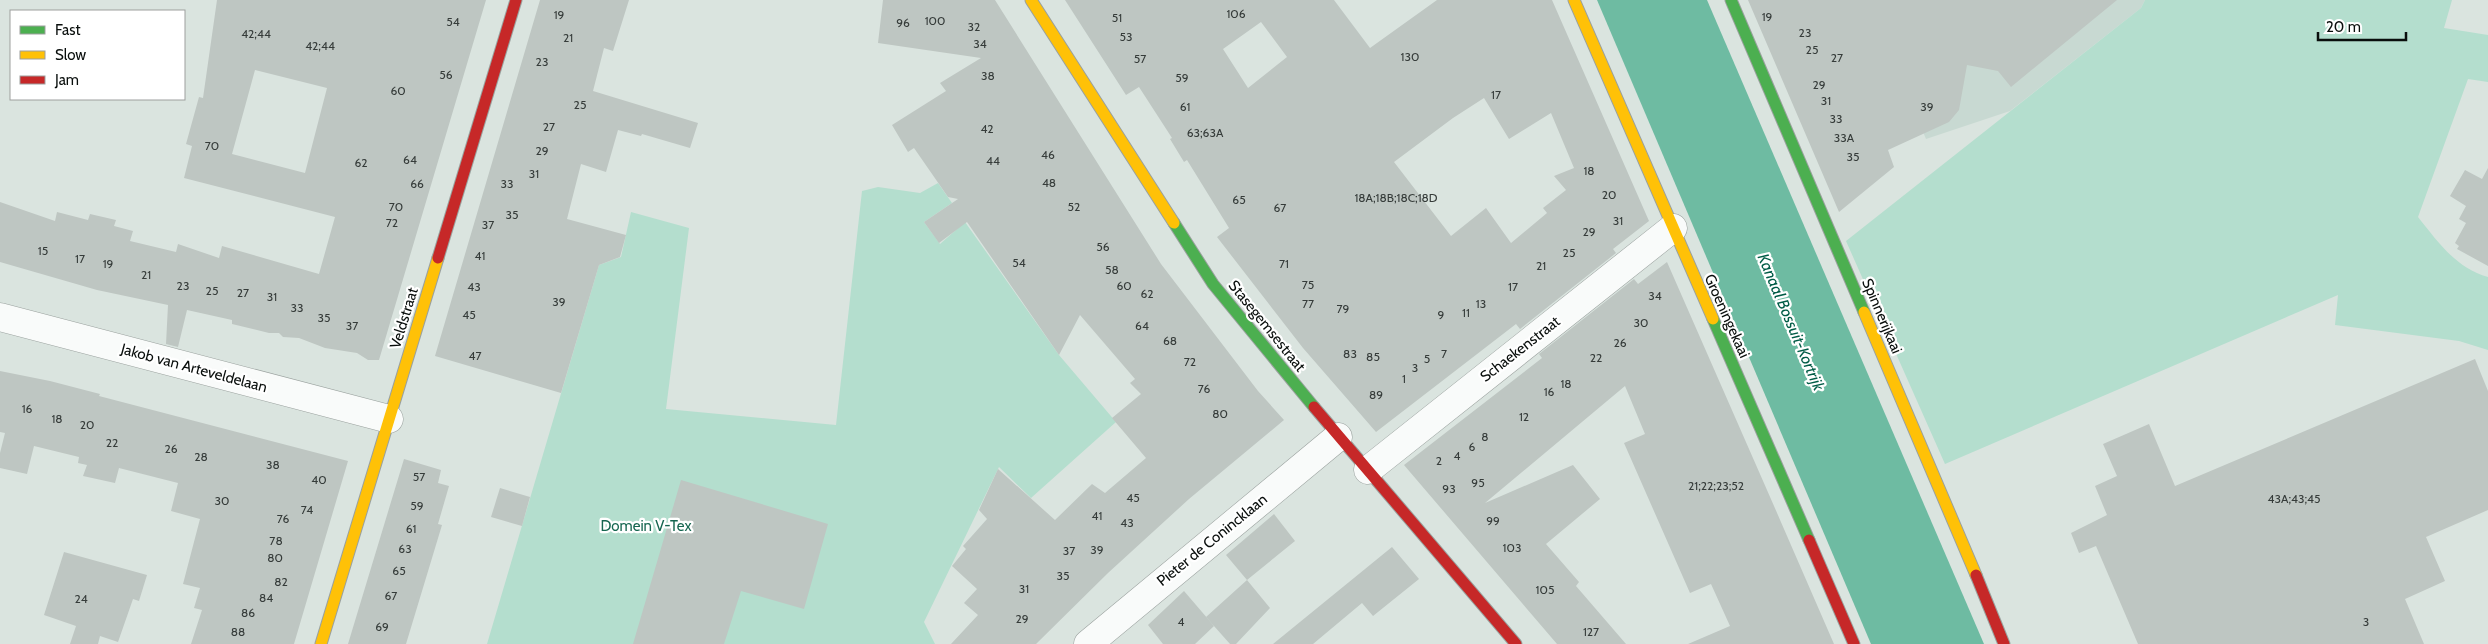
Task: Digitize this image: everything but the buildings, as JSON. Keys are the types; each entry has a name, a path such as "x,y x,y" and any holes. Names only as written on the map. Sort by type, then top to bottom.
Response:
{"street":[{"name":"Veldstraat","path":"322,644 516,0"},
{"name":"Stasegemsestraat","path":"1031,0 1213,284 1338,437 1516,644"},
{"name":"Groeningekaai","path":"1574,0 1854,644"},
{"name":"Spinnerijkaai","path":"1731,0 1938,482 2004,644"},
{"name":"Schaekenstraat","path":"1368,470 1673,228"},
{"name":"Jakob van Arteveldelaan","path":"0,317 389,419"},
{"name":"Pieter de Conincklaan","path":"1088,644 1338,437"}],"shaded area":[{"path":"1896,0 2145,0 2141,8 2010,111 1926,139 1893,60"}],"green space":[{"path":"2145,0 2452,0 2444,28 2488,35 2488,82 2468,79 2418,217 2440,245 2457,261 2488,277 2488,350 2459,341 2335,325 2338,295 1945,464 1846,241 2141,8"},
{"name":"Domein V-Tex","path":"938,183 952,203 924,222 940,244 965,222 1059,355 1116,422 1031,498 999,467 924,622 935,644 487,644 599,265 621,257 631,212 689,228 666,409 836,425 862,191 878,187 920,193"}],"water":[{"name":"Kanaal Bossuit-Kortrijk","path":"1597,0 1707,0 1984,644 1871,644"}],"traffic: fast":[{"path":"1731,0 1864,312"},
{"path":"1174,223 1213,284 1314,407"},
{"path":"1713,319 1809,540"}],"traffic: slow":[{"path":"1031,0 1174,223"},
{"path":"1574,0 1713,319"},
{"path":"321,644 438,258"},
{"path":"1864,312 1976,575"}],"traffic: jam":[{"path":"438,258 516,0"},
{"path":"1314,407 1516,644"},
{"path":"1809,540 1854,644"},
{"path":"1976,575 2004,644"}]}
